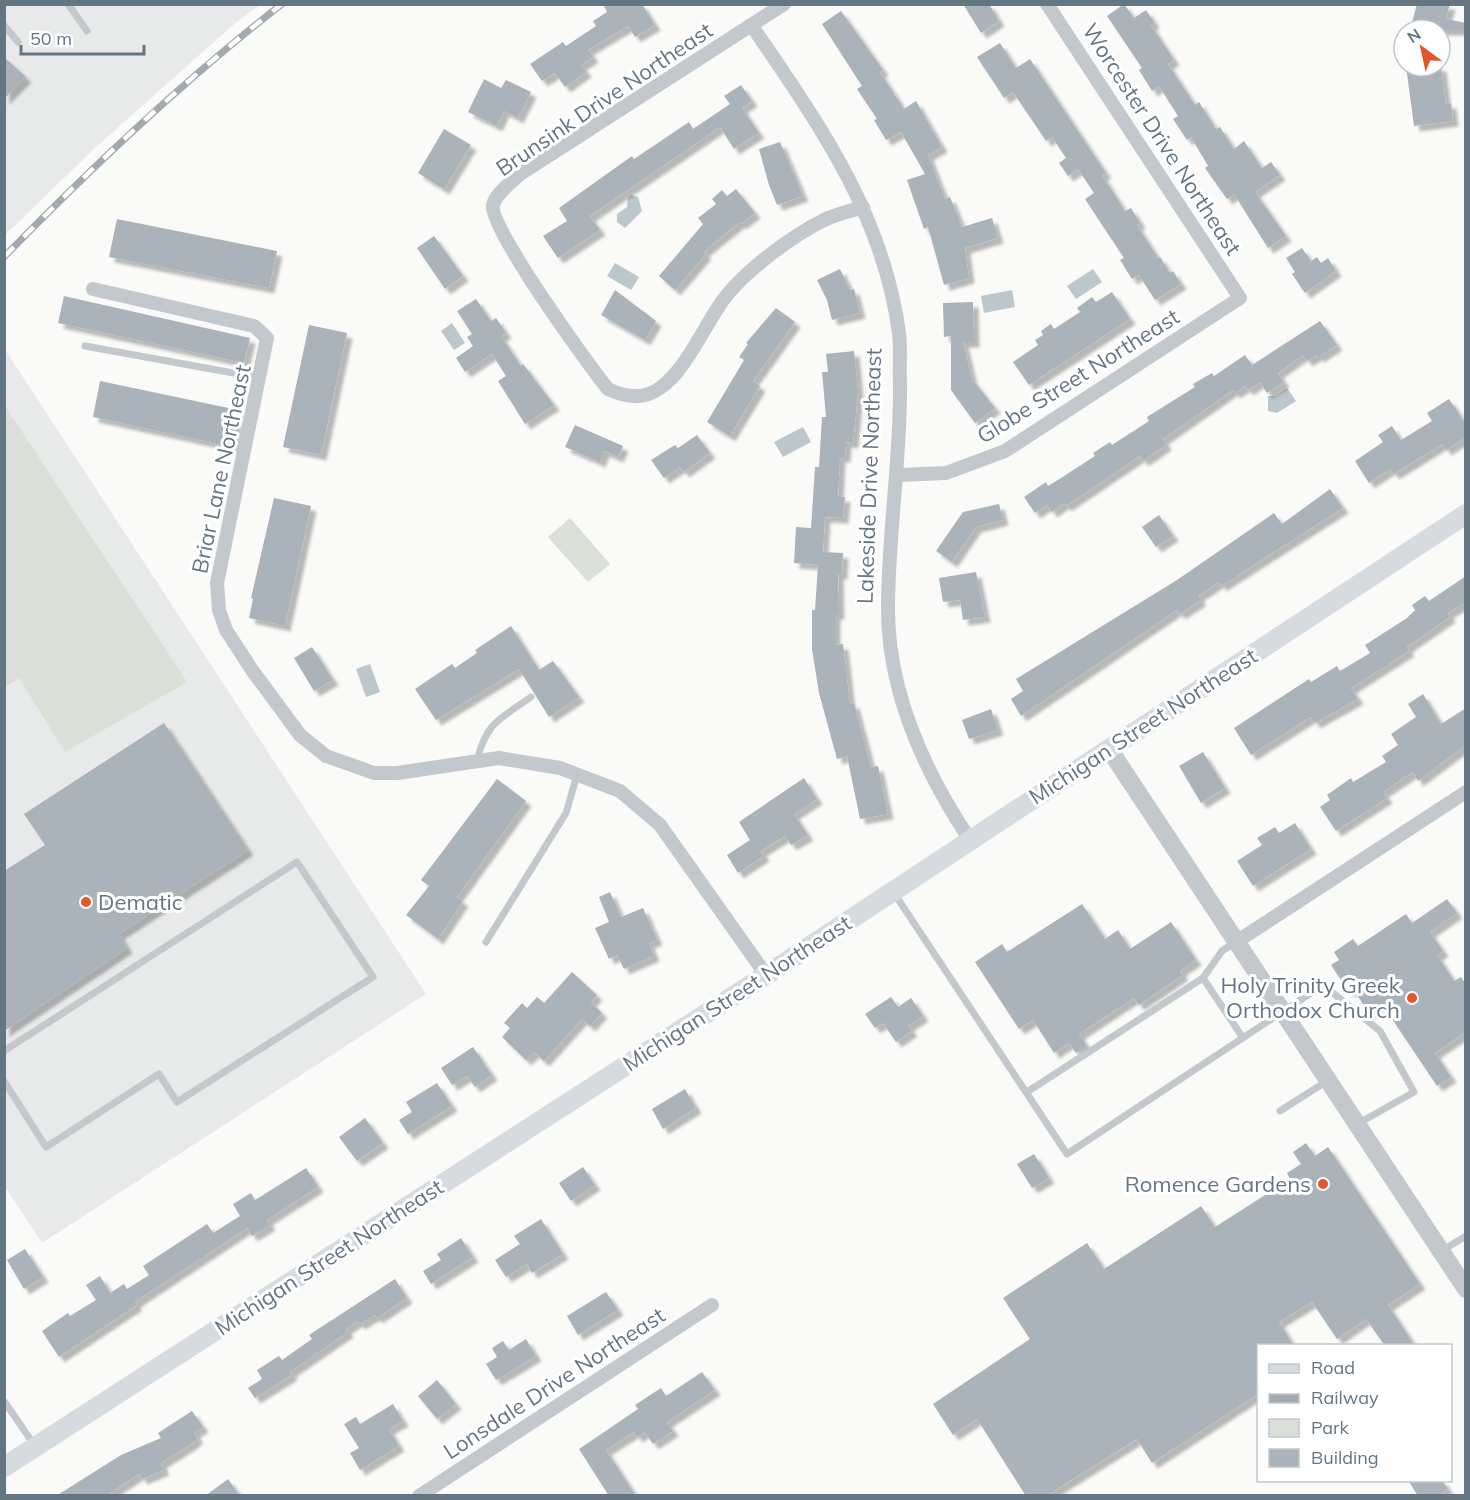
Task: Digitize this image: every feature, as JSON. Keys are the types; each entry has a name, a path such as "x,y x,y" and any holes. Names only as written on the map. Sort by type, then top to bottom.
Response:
{"main road":[{"name":"Michigan Street Northeast","path":"4,1467 766,975 1466,514"}],"street":[{"name":"Brunsink Drive Northeast","path":"784,4 514,180 493,204 493,213 507,243 608,389 620,395 639,396 661,388 672,376 721,303 780,248 826,219 864,207"},
{"name":"Worcester Drive Northeast","path":"1047,4 1240,298"},
{"name":"Lakeside Drive Northeast","path":"752,26 823,130 864,207 885,266 899,334 900,421 888,607 890,648 910,728 920,754 944,800 970,840"},
{"name":"Briar Lane Northeast","path":"93,290 254,326 267,338 261,378 218,583 219,610 226,630 300,735 326,756 374,773 397,773 499,758 560,768 620,791 660,825 766,975"},
{"name":"Globe Street Northeast","path":"897,475 946,473 1005,451 1240,298"},
{"path":"1109,749 1466,1289"},
{"path":"1236,942 1466,792"},
{"name":"Lonsdale Drive Northeast","path":"419,1496 712,1305"}],"lane":[{"path":"68,4 87,31"},
{"path":"4,25 18,42"},
{"path":"85,346 261,378"},
{"path":"477,761 482,740 491,725 531,698"},
{"path":"486,942 566,813 577,775"},
{"path":"4,1051 297,862 373,977 177,1102 159,1074 46,1147 4,1082"},
{"path":"893,891 1067,1154 1323,985 1380,1031 1414,1092 1357,1124"},
{"path":"1027,1092 1203,978 1222,951 1236,942"},
{"path":"1203,978 1244,1038"},
{"path":"1280,1111 1327,1081"},
{"path":"1440,1252 1466,1236"},
{"path":"4,1401 35,1447"}],"shaded area":[{"path":"5,5 260,5 233,25 96,147 5,235"},
{"path":"631,195 638,197 642,211 625,228 617,222 617,214 627,207 628,198"},
{"path":"615,263 639,277 631,290 607,276"},
{"path":"1093,269 1102,282 1076,299 1067,286"},
{"path":"1012,290 1015,307 984,313 981,296"},
{"path":"452,323 465,343 454,350 441,331"},
{"path":"4,348 426,994 42,1243 4,1185"},
{"path":"1287,388 1296,401 1277,413 1268,411 1268,396 1275,396"},
{"path":"803,427 811,442 783,457 774,442"},
{"path":"370,664 380,692 366,697 356,669"}],"green space":[{"path":"5,406 187,682 65,752 19,678 5,687"},
{"path":"570,518 610,564 588,582 548,537"}],"building":[{"path":"603,4 642,4 655,25 635,37 628,26 588,50 593,57 581,65 586,72 565,87 555,73 542,81 530,64 563,42 566,46 596,26 593,21 607,12"},
{"path":"963,4 989,4 999,21 981,33"},
{"path":"1124,4 1134,18 1146,10 1154,22 1151,25 1174,60 1168,64 1195,105 1199,102 1216,129 1220,127 1234,149 1244,141 1262,168 1271,162 1280,175 1255,192 1286,236 1268,248 1234,194 1227,199 1205,168 1208,166 1191,137 1187,140 1173,119 1178,116 1159,86 1152,91 1139,70 1142,68 1107,16"},
{"path":"1417,4 1450,4 1446,18 1413,18"},
{"path":"841,11 883,70 880,72 904,109 916,101 942,147 928,155 945,199 950,197 962,227 992,218 998,238 965,248 969,278 944,285 928,227 924,229 907,180 925,174 901,132 886,140 874,120 877,119 857,89 862,86 822,24"},
{"path":"1452,20 1466,23 1466,30 1452,30"},
{"path":"1000,43 1016,68 1030,59 1106,173 1102,175 1125,211 1131,208 1140,223 1137,225 1158,258 1160,257 1170,273 1173,271 1181,284 1155,300 1139,275 1132,279 1120,260 1124,258 1085,199 1094,193 1078,169 1068,176 1059,163 1066,158 1052,137 1046,141 1013,92 1004,98 977,57"},
{"path":"4,57 26,77 4,99"},
{"path":"1408,78 1443,78 1446,104 1451,103 1453,121 1414,126"},
{"path":"484,79 501,88 506,80 531,92 518,118 504,111 497,126 468,112"},
{"path":"741,85 752,101 742,108 759,133 734,149 720,127 590,216 600,230 558,258 543,236 567,221 559,208 632,156 634,159 689,122 693,129 730,104 724,96"},
{"path":"444,129 471,145 444,189 418,173"},
{"path":"780,142 803,196 777,205 759,149"},
{"path":"736,189 755,213 741,224 740,222 703,252 706,254 675,290 659,276 703,224 698,218 716,204 712,199 722,190 727,196"},
{"path":"117,219 277,251 269,288 109,257"},
{"path":"434,236 463,276 445,289 417,248"},
{"path":"1302,248 1311,261 1317,257 1321,263 1328,258 1336,271 1305,293 1292,274 1295,272 1286,258"},
{"path":"840,269 850,290 854,289 860,313 832,320 827,300 817,280"},
{"path":"615,290 656,321 645,340 601,315"},
{"path":"1112,292 1130,319 1029,385 1013,362 1038,345 1035,340 1043,335 1041,331 1051,324 1054,329 1080,312 1077,308 1092,297 1096,302"},
{"path":"64,296 250,338 244,363 58,323"},
{"path":"476,299 491,321 496,318 506,333 501,336 521,366 523,364 554,405 525,424 498,381 506,376 492,354 465,372 456,358 473,346 467,337 472,334 457,311"},
{"path":"973,302 974,342 963,342 972,379 995,408 975,423 951,390 951,336 944,337 943,303"},
{"path":"776,308 795,322 753,381 760,386 730,436 707,422 744,360 739,357 748,344 746,343"},
{"path":"1320,321 1337,345 1319,357 1317,355 1307,361 1303,355 1278,373 1284,382 1267,393 1260,382 1248,390 1245,386 1235,393 1233,390 1163,439 1166,445 1143,461 1140,456 1066,506 1064,503 1052,512 1047,505 1035,513 1024,497 1046,482 1048,486 1095,456 1093,453 1110,442 1112,445 1149,421 1147,417 1195,387 1193,384 1212,373 1214,376 1245,355 1252,365"},
{"path":"309,325 347,333 321,455 283,447"},
{"path":"854,351 858,391 853,443 846,442 845,457 840,457 838,496 845,497 843,518 825,517 823,552 843,553 842,574 838,574 839,614 835,614 835,645 843,644 850,704 854,703 871,767 878,766 888,814 860,819 847,756 837,759 819,693 812,649 812,610 815,610 818,565 794,563 796,527 811,528 815,467 819,467 822,417 826,417 822,372 828,372 826,354"},
{"path":"100,381 238,410 232,447 93,417"},
{"path":"1449,399 1466,424 1466,437 1446,450 1442,444 1394,474 1390,469 1369,483 1355,461 1383,442 1378,435 1392,426 1401,440 1432,421 1427,413"},
{"path":"575,425 623,446 618,457 604,451 600,462 565,447"},
{"path":"697,435 710,453 684,472 680,467 664,478 651,460 675,445 678,448"},
{"path":"1330,489 1343,508 1221,586 1219,582 1198,596 1201,600 1180,614 1177,610 1021,716 1011,699 1023,691 1016,679 1177,580 1274,513 1282,524"},
{"path":"274,498 311,506 285,626 249,618 253,599 251,598"},
{"path":"999,504 1003,520 976,527 952,562 936,551 963,512"},
{"path":"1159,515 1173,536 1156,547 1142,527"},
{"path":"976,572 985,617 963,620 960,600 943,602 939,578"},
{"path":"1466,576 1466,602 1448,613 1450,617 1407,647 1409,651 1351,688 1358,699 1315,723 1311,717 1251,755 1234,728 1309,679 1311,682 1337,666 1340,671 1370,653 1365,645 1407,618 1415,610 1412,605 1425,596 1429,601"},
{"path":"511,626 539,670 553,661 579,697 549,717 519,669 436,720 415,689 452,664 455,668 477,653 475,650"},
{"path":"312,647 333,680 314,691 294,658"},
{"path":"1423,694 1441,724 1466,708 1466,745 1418,781 1413,772 1383,792 1387,798 1336,831 1320,807 1330,800 1327,795 1351,778 1353,782 1386,762 1382,756 1398,745 1391,734 1416,717 1408,704"},
{"path":"991,709 998,730 969,739 962,720"},
{"name":"Dematic","path":"164,723 248,850 119,934 127,948 4,1031 4,871 45,845 24,814"},
{"path":"1203,752 1225,788 1201,803 1179,766"},
{"path":"804,778 817,799 794,814 808,835 791,845 785,836 761,851 764,856 738,873 727,855 750,840 739,822"},
{"path":"497,779 526,801 457,897 463,901 438,939 406,915 429,886 421,880"},
{"path":"1295,823 1311,849 1253,886 1237,861 1262,845 1257,838 1275,827 1279,833"},
{"path":"610,892 621,917 643,908 657,940 649,943 654,956 624,969 617,955 609,959 595,928 609,922 599,897"},
{"name":"Holy Trinity Greek Orthodox Church","path":"1447,899 1457,913 1430,932 1443,951 1437,955 1454,981 1461,977 1466,984 1466,1032 1435,1053 1451,1077 1437,1086 1382,1004 1369,1013 1353,989 1349,992 1331,965 1339,960 1334,952 1353,939 1358,946 1406,914 1412,923"},
{"path":"1082,904 1105,939 1118,930 1130,949 1171,922 1196,960 1180,971 1183,975 1139,1005 1134,998 1079,1034 1087,1046 1076,1053 1069,1043 1054,1053 1033,1020 1019,1029 975,962 1002,944 1007,952"},
{"path":"572,972 597,995 591,1002 602,1013 590,1026 582,1019 544,1061 534,1052 526,1060 502,1037 510,1028 504,1023 522,1003 527,1008 537,997 544,1003"},
{"path":"891,997 898,1007 911,998 923,1016 908,1026 912,1031 896,1042 883,1023 875,1028 865,1014"},
{"path":"473,1047 492,1075 475,1087 467,1076 452,1085 441,1068"},
{"path":"437,1083 452,1106 408,1134 399,1120 412,1112 406,1102"},
{"path":"685,1089 696,1108 663,1129 652,1109"},
{"path":"365,1118 383,1143 357,1161 339,1137"},
{"path":"1306,1143 1315,1156 1328,1147 1420,1284 1388,1305 1414,1344 1384,1344 1366,1319 1337,1339 1312,1302 1279,1322 1293,1344 1257,1344 1257,1395 1152,1463 1137,1439 1046,1496 1026,1496 977,1419 953,1435 933,1404 1030,1339 1003,1298 1087,1243 1104,1269 1201,1206 1215,1227 1290,1179 1287,1173 1301,1164 1293,1152"},
{"path":"1034,1154 1049,1178 1032,1188 1017,1164"},
{"path":"583,1167 595,1185 571,1201 559,1183"},
{"path":"306,1168 318,1187 267,1220 270,1225 252,1236 247,1228 135,1302 137,1305 59,1357 42,1331 68,1313 70,1316 96,1300 86,1285 100,1276 110,1293 124,1284 127,1289 149,1275 143,1266 207,1224 213,1233 240,1216 233,1204 251,1193 255,1200"},
{"path":"541,1219 563,1254 532,1273 527,1264 506,1277 495,1260 520,1244 514,1236"},
{"path":"461,1238 473,1257 431,1284 423,1271 441,1260 437,1254"},
{"path":"25,1249 43,1277 24,1289 7,1260"},
{"path":"395,1279 407,1298 377,1318 375,1315 360,1324 357,1321 346,1329 348,1332 290,1372 292,1375 255,1398 248,1388 262,1379 257,1370 279,1356 282,1360 312,1339 309,1335"},
{"path":"606,1292 618,1310 578,1335 567,1316"},
{"path":"526,1339 536,1356 496,1380 486,1364 497,1357 492,1348 503,1341 509,1350"},
{"path":"702,1372 715,1390 667,1422 673,1431 653,1444 645,1432 637,1437 634,1432 606,1450 636,1496 609,1496 579,1449 638,1409 635,1405 661,1388 666,1396"},
{"path":"437,1380 456,1404 437,1419 418,1396"},
{"path":"393,1404 403,1421 389,1429 399,1446 360,1470 350,1453 359,1448 344,1424 356,1417 360,1424"},
{"path":"192,1411 203,1427 194,1433 198,1438 161,1463 164,1470 142,1479 139,1474 106,1496 56,1496 121,1455 161,1438 158,1433"},
{"path":"228,1479 240,1496 205,1496"},
{"path":"1409,1482 1443,1482 1448,1489 1438,1496 1418,1496"}],"railway":[{"path":"4,257 139,126 209,63 282,4"}],"place":[{"name":"Dematic","path":"86,902"},
{"name":"Holy Trinity Greek Orthodox Church","path":"1412,998"},
{"name":"Romence Gardens","path":"1323,1184"}]}
